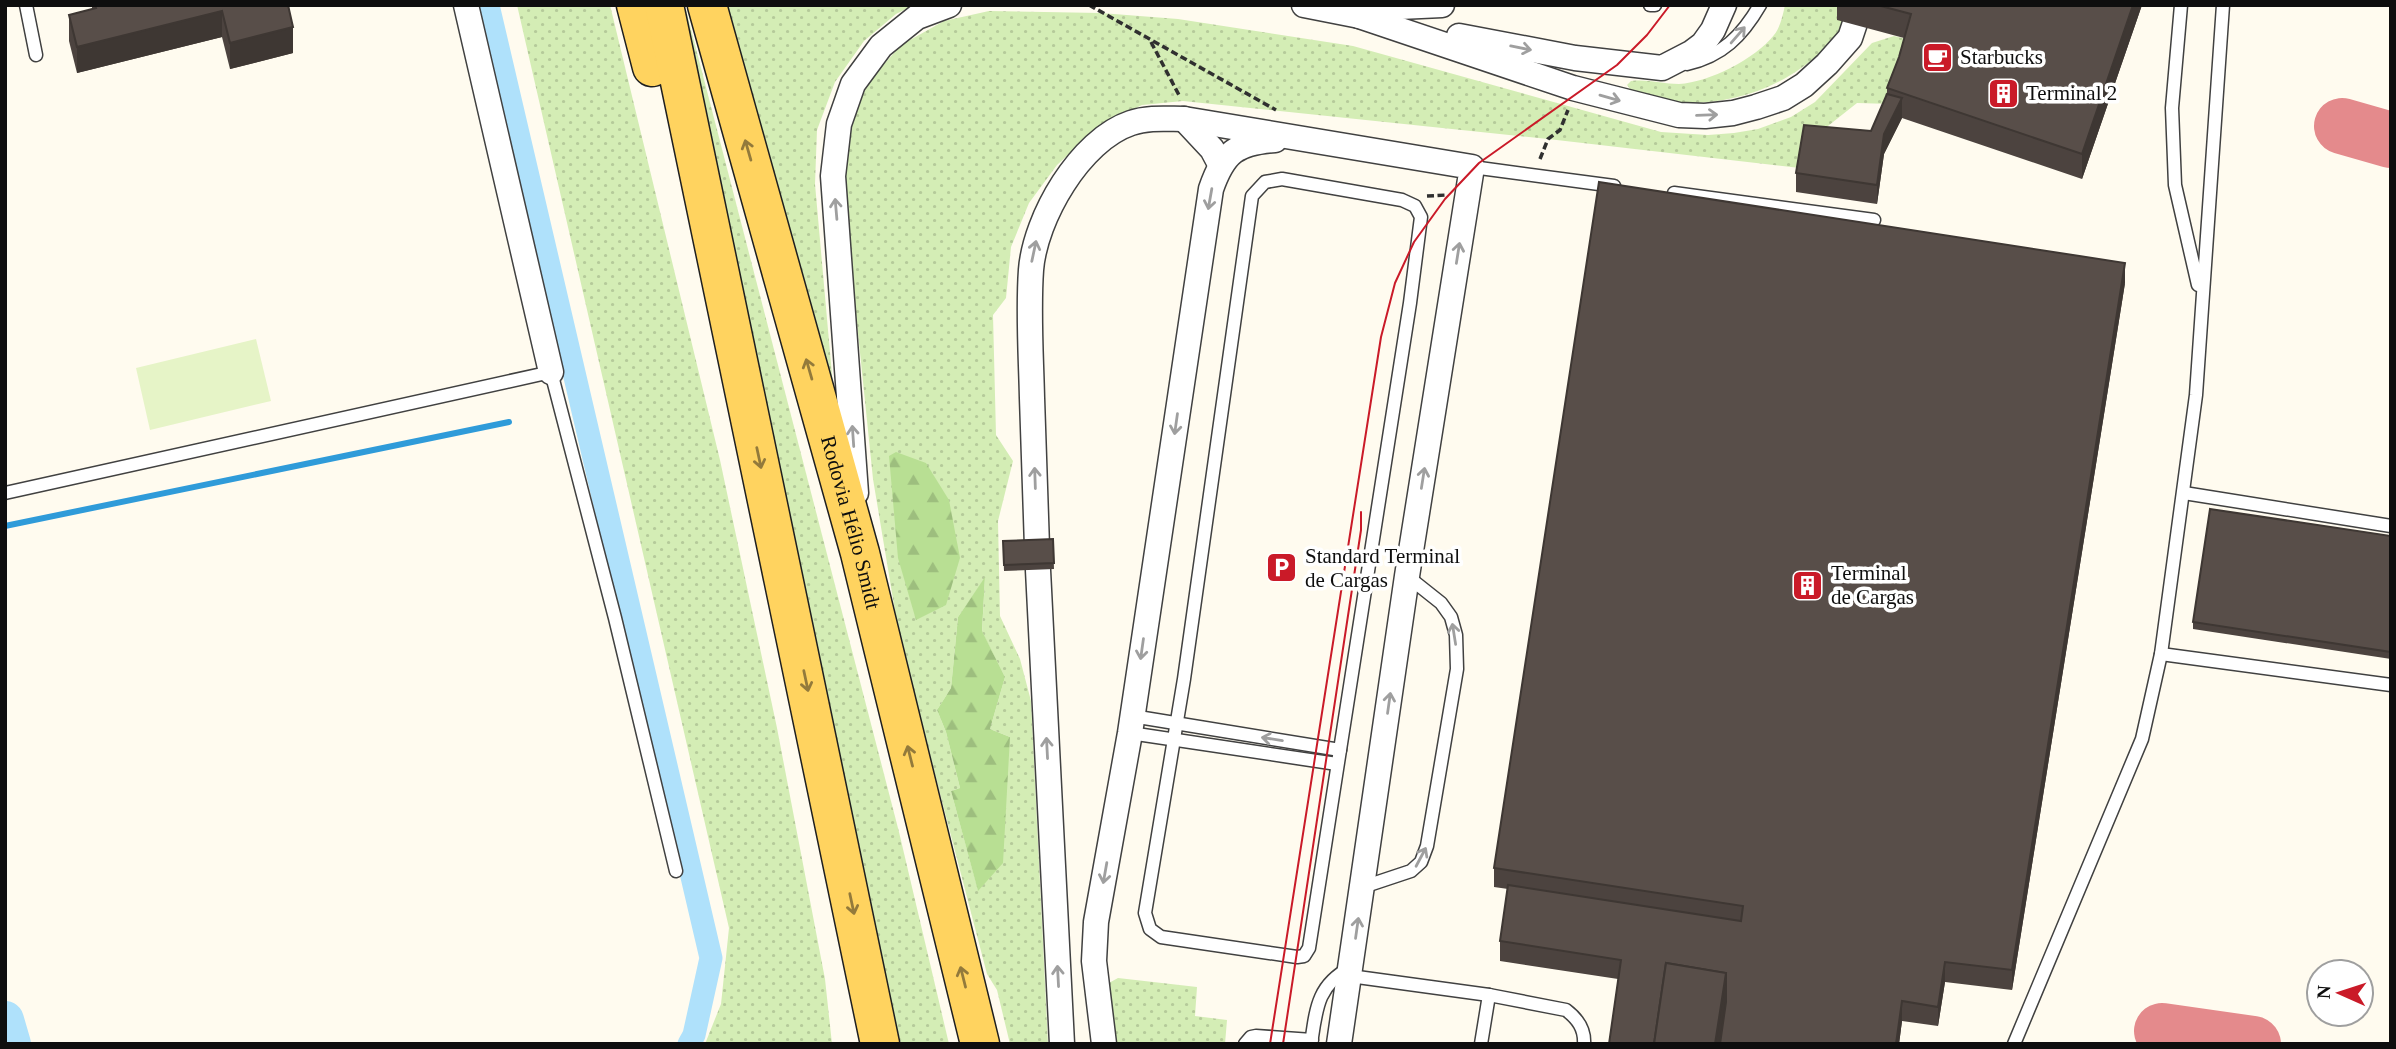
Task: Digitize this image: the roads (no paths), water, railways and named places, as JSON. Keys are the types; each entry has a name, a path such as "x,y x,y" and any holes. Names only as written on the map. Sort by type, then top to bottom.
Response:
{"main road":[{"name":"Rodovia Hélio Smidt","path":"707,5 860,553 979,1044"},
{"path":"652,11 715,313 745,391 880,1044"}],"street":[{"path":"466,5 551,372"},
{"path":"860,553 833,176 839,124 853,84 881,46 917,16 949,5"},
{"path":"1284,5 1442,5"},
{"path":"1315,7 1575,58 1662,68 1703,44 1713,30 1724,5"},
{"path":"1359,16 1573,88 1679,115 1733,113 1794,92 1827,64 1850,38 1861,5"},
{"path":"1062,1044 1038,558 1030,324 1031,268 1036,242 1063,181 1083,156 1130,123 1151,119 1188,120 1472,167 1407,576 1339,1044"},
{"path":"1188,120 1212,149 1220,164"},
{"path":"1104,1044 1094,961 1096,922 1131,725 1211,189 1220,164 1233,151 1245,144 1293,138"}],"lane":[{"path":"26,5 36,55"},
{"path":"1662,68 1688,64 1714,55 1731,43 1760,5"},
{"path":"2181,5 2172,108 2175,185 2202,300"},
{"path":"2014,1044 2142,739 2161,654 2196,395 2223,5"},
{"path":"1472,167 1629,188"},
{"path":"1282,179 1402,200 1415,206 1421,217 1417,252 1309,948 1304,956 1161,937 1150,929 1145,914 1177,723 1252,196 1265,182 1282,179"},
{"path":"1656,191 1874,220"},
{"path":"5,493 551,372 603,568 676,871"},
{"path":"2184,493 2391,526"},
{"path":"1363,887 1411,871 1421,862 1427,846 1457,669 1456,635 1451,617 1441,603 1407,576"},
{"path":"2161,654 2391,685"},
{"path":"1131,725 1177,723 1339,757"},
{"path":"1131,725 1174,740 1339,757"},
{"path":"1245,1044 1251,1037 1256,1036 1311,1042 1326,985 1333,978 1351,972 1566,1010 1576,1017 1582,1027 1584,1044"},
{"path":"1481,1044 1489,995"}],"waterway":[{"path":"488,5 711,958 694,1035 689,1044"},
{"path":"5,526 509,422"},
{"path":"5,1020 12,1044"}],"tram line":[{"path":"1270,1044 1381,337 1395,283 1414,242 1445,199 1479,163 1617,65 1647,35 1670,5"},
{"path":"1283,1044 1361,530 1361,512"}],"place":[{"name":"Starbucks","path":"1937,57"},
{"name":"Terminal 2","path":"2003,93"},
{"name":"Standard Terminal de Cargas","path":"1282,568"},
{"name":"Terminal de Cargas","path":"1808,585"}]}
